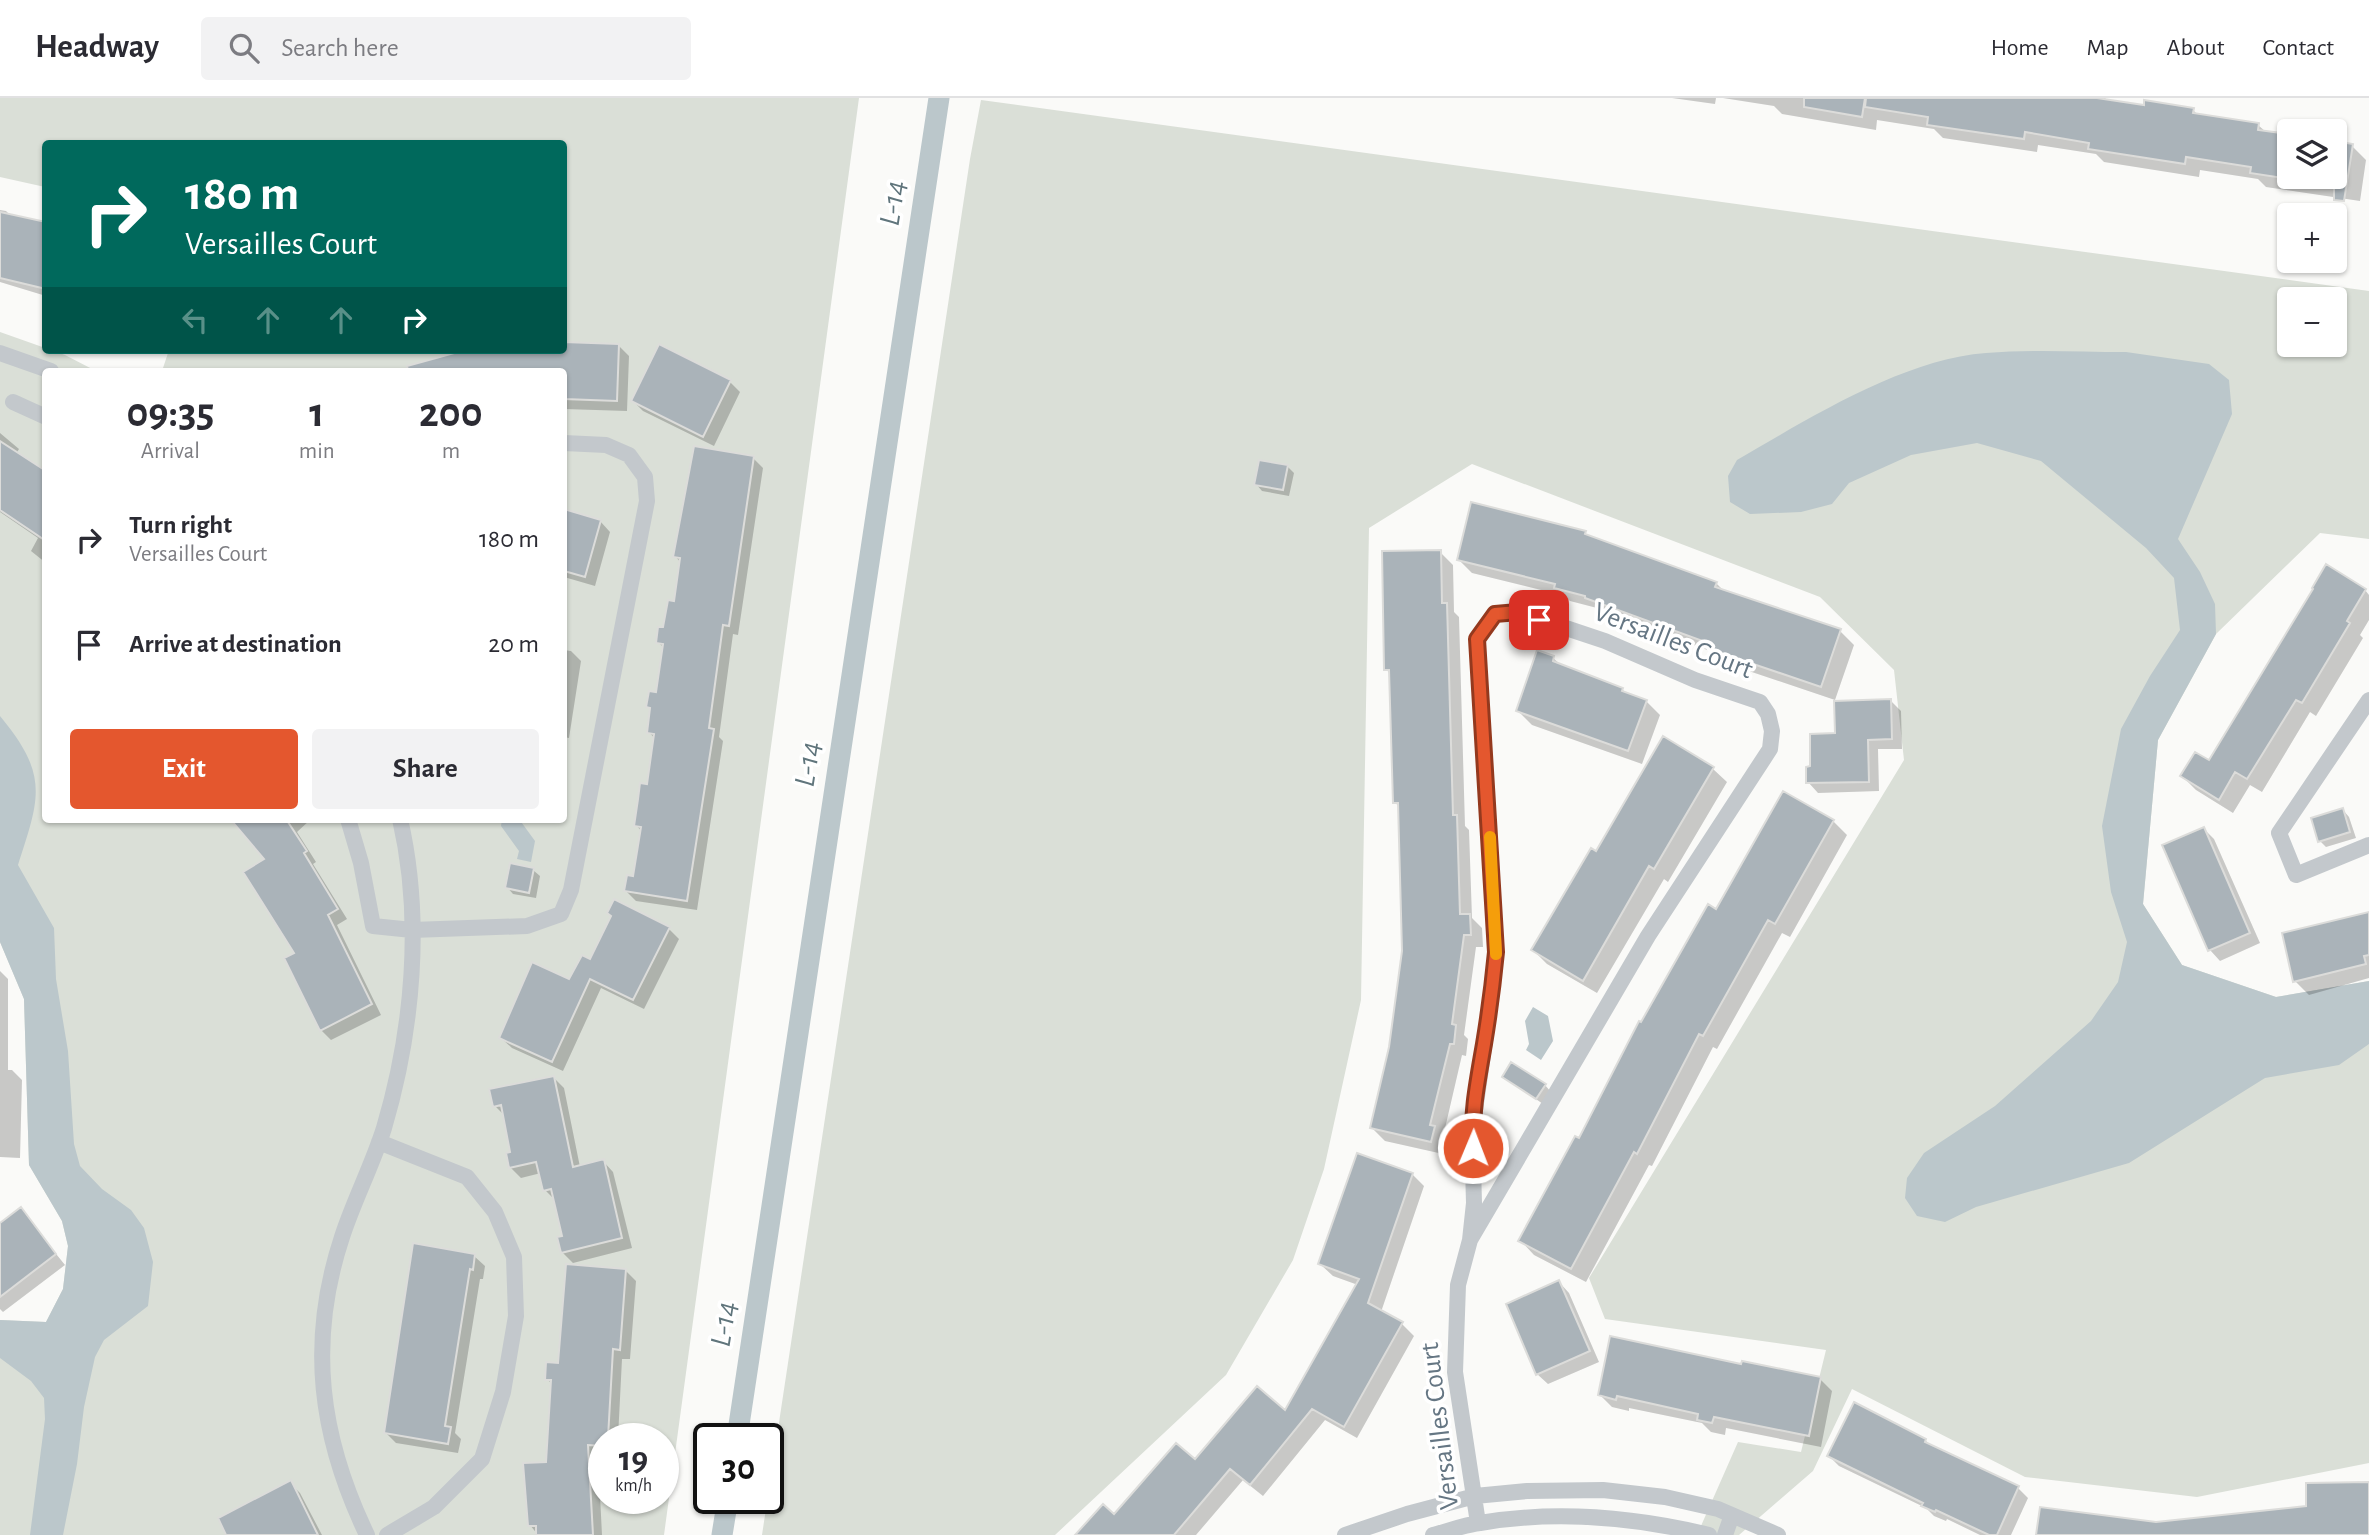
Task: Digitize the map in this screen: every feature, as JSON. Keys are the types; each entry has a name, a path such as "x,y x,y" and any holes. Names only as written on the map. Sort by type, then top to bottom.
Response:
{"street":[{"path":"0,353 42,368"},
{"path":"13,402 42,415"},
{"path":"349,823 361,863 373,926 412,930 527,926 561,914 571,890 647,501 645,478 629,455 606,445 567,443"},
{"name":"Versailles Court","path":"1470,1240 1648,936 1770,749 1772,731 1768,714 1760,702 1695,680 1605,641 1518,612 1495,614 1477,639 1496,952 1472,1131 1474,1203 1470,1240 1458,1285 1455,1372 1478,1523"},
{"path":"2369,699 2279,833 2296,875 2369,845"},
{"path":"367,1535 348,1495 333,1450 327,1420 322,1357 325,1311 334,1264 379,1142 403,1047 410,986 412,930 408,868 401,823"},
{"path":"379,1142 467,1177 495,1212 514,1257 516,1316 503,1392 482,1458 435,1507 387,1535"},
{"path":"1345,1535 1407,1514 1475,1496 1528,1491 1603,1490 1665,1497 1732,1515 1778,1535"},
{"path":"1725,1535 1732,1515"},
{"path":"1433,1535 1478,1523 1529,1517 1601,1517 1660,1523 1709,1535"}],"shaded area":[{"path":"0,98 859,98 679,1424 588,1423 588,1514 667,1514 664,1535 0,1535 0,1320 46,1322 63,1289 68,1246 62,1221 29,1165 24,999 0,942 0,332 42,347 42,354 62,354 90,368 42,368 42,823 567,823 567,368 163,368 168,354 567,354 567,140 42,140 42,186 0,177"},
{"path":"981,100 2340,287 2277,287 2277,357 2347,357 2347,288 2369,291 2369,539 2320,533 2216,634 2158,740 2143,904 2182,965 2276,997 2369,981 2369,1463 2197,1497 2025,1477 1852,1389 1813,1471 1739,1535 1697,1535 1738,1442 1801,1452 1826,1350 1605,1319 1589,1278 1904,760 1894,670 1820,597 1472,464 1369,528 1361,1000 1324,1169 1293,1260 1226,1375 1055,1535 762,1535 765,1514 784,1514 784,1423 779,1423"},
{"path":"2126,352 2209,364 2229,380 2232,414 2178,539 2200,572 2215,604 2216,634 2158,740 2143,904 2182,965 2276,997 2369,981 2369,1044 2339,1065 2265,1078 2129,1163 1976,1207 1945,1222 1917,1216 1905,1198 1907,1178 1924,1153 1995,1106 2091,1021 2118,982 2127,942 2111,892 2102,826 2121,729 2150,676 2180,630 2174,578 2146,548 2041,461 1977,443 1911,455 1849,483 1832,504 1801,512 1750,514 1730,502 1728,476 1737,460 1794,427 1857,393 1922,366 1986,353"},
{"path":"0,716 27,755 36,787 35,804 18,865 54,928 56,979 68,1051 74,1144 80,1166 102,1189 131,1210 144,1228 153,1262 148,1306 104,1340 95,1357 63,1535 30,1535 45,1419 44,1398 31,1381 0,1358 0,1320 46,1322 63,1289 68,1246 62,1221 29,1165 24,999 0,942"},
{"path":"501,823 522,823 535,841 531,862 517,859 519,851"},
{"path":"1533,1007 1548,1016 1553,1041 1541,1060 1526,1050 1529,1044 1525,1021"}],"building":[{"path":"1804,98 1865,98 1862,117 1804,107"},
{"path":"1866,98 2097,98 2144,105 2144,100 2194,108 2193,113 2259,123 2258,130 2277,132 2277,177 2250,173 2251,167 2186,157 2185,164 2088,149 2089,143 2025,132 2024,139 1927,125 1928,117 1865,107"},
{"path":"2347,143 2353,144 2347,182"},
{"path":"2334,189 2346,189 2344,201 2334,200"},
{"path":"0,212 42,221 42,288 0,278"},
{"path":"567,342 619,344 617,401 567,399 567,368 407,366 450,354 567,354"},
{"path":"659,344 731,380 703,437 631,401"},
{"path":"0,441 42,468 42,538 0,510"},
{"path":"694,446 754,456 729,626 723,625 709,728 714,729 687,901 624,891 627,875 633,876 641,827 634,826 640,783 647,784 654,734 647,733 650,708 646,707 649,691 656,692 663,644 656,643 658,627 663,627 668,600 674,601 680,558 673,557"},
{"path":"1259,460 1288,465 1283,490 1254,485"},
{"path":"1471,502 1586,531 1585,534 1717,582 1715,587 1841,629 1821,687 1709,649 1711,644 1585,596 1554,588 1555,584 1457,560"},
{"path":"567,510 601,520 585,577 567,572"},
{"path":"1441,550 1442,603 1447,603 1453,815 1457,815 1460,914 1470,914 1471,935 1464,935 1452,1024 1456,1025 1454,1044 1450,1044 1430,1125 1435,1126 1431,1142 1370,1128 1389,1047 1402,951 1398,803 1393,803 1389,670 1384,670 1382,551"},
{"path":"2326,564 2366,589 2347,621 2350,623 2302,703 2296,700 2247,779 2235,772 2219,800 2180,776 2195,752 2209,760"},
{"path":"1537,650 1554,656 1553,661 1647,700 1628,751 1516,711"},
{"path":"1891,699 1892,739 1868,740 1869,782 1806,783 1806,767 1810,766 1810,734 1835,733 1834,701"},
{"path":"1663,736 1714,767 1654,869 1649,866 1583,981 1531,950 1591,848 1596,851"},
{"path":"1783,791 1834,820 1775,924 1768,920 1703,1036 1699,1034 1637,1154 1634,1152 1571,1269 1518,1241 1575,1136 1579,1138 1639,1021 1641,1022 1708,904 1716,909"},
{"path":"2343,808 2350,832 2318,842 2311,818"},
{"path":"233,823 289,823 338,909 328,915 372,1004 320,1031 284,958 294,953 243,872 264,859"},
{"path":"2204,827 2250,933 2208,951 2162,845"},
{"path":"510,863 534,868 529,893 505,888"},
{"path":"614,899 670,927 633,1000 590,979 552,1062 499,1038 532,962 569,979 582,955 590,959 611,916 607,913"},
{"path":"2369,912 2369,955 2364,956 2366,964 2293,982 2282,933"},
{"path":"1511,1062 1546,1084 1536,1099 1502,1077"},
{"path":"554,1076 573,1167 604,1159 622,1238 561,1253 557,1237 562,1236 551,1189 543,1191 536,1162 509,1168 506,1153 510,1152 501,1105 493,1107 489,1089"},
{"path":"1357,1153 1413,1173 1368,1303 1403,1322 1344,1427 1312,1409 1250,1485 1230,1469 1174,1535 1075,1535 1103,1504 1114,1514 1176,1443 1195,1459 1257,1386 1285,1410 1359,1279 1318,1264"},
{"path":"21,1207 56,1254 0,1297 0,1223"},
{"path":"413,1243 475,1254 473,1270 470,1269 445,1426 451,1427 448,1444 384,1433"},
{"path":"566,1264 626,1269 620,1350 613,1349 609,1423 588,1423 588,1514 592,1514 593,1535 536,1535 536,1526 528,1526 523,1463 546,1462 551,1380 545,1380 546,1362 558,1363"},
{"path":"1559,1280 1590,1351 1536,1375 1506,1304"},
{"path":"1610,1336 1741,1364 1742,1361 1821,1377 1809,1436 1714,1417 1712,1423 1697,1420 1698,1414 1617,1396 1616,1400 1598,1395"},
{"path":"1854,1402 1926,1439 1925,1442 2019,1486 1997,1535 1989,1535 1936,1510 1935,1512 1921,1506 1923,1503 1827,1456"},
{"path":"291,1480 318,1535 226,1535 218,1518"},
{"path":"2369,1482 2369,1535 2036,1535 2040,1507 2156,1522 2306,1506 2306,1483"}],"waterway":[{"name":"L-14","path":"739,1423 939,98"},
{"name":"L-14","path":"722,1535 725,1514"}],"slow traffic":[{"path":"1490,837 1496,954"}],"route":[{"path":"1473,1148 1475,1097 1496,952 1477,639 1495,614 1518,612 1539,620"}]}
